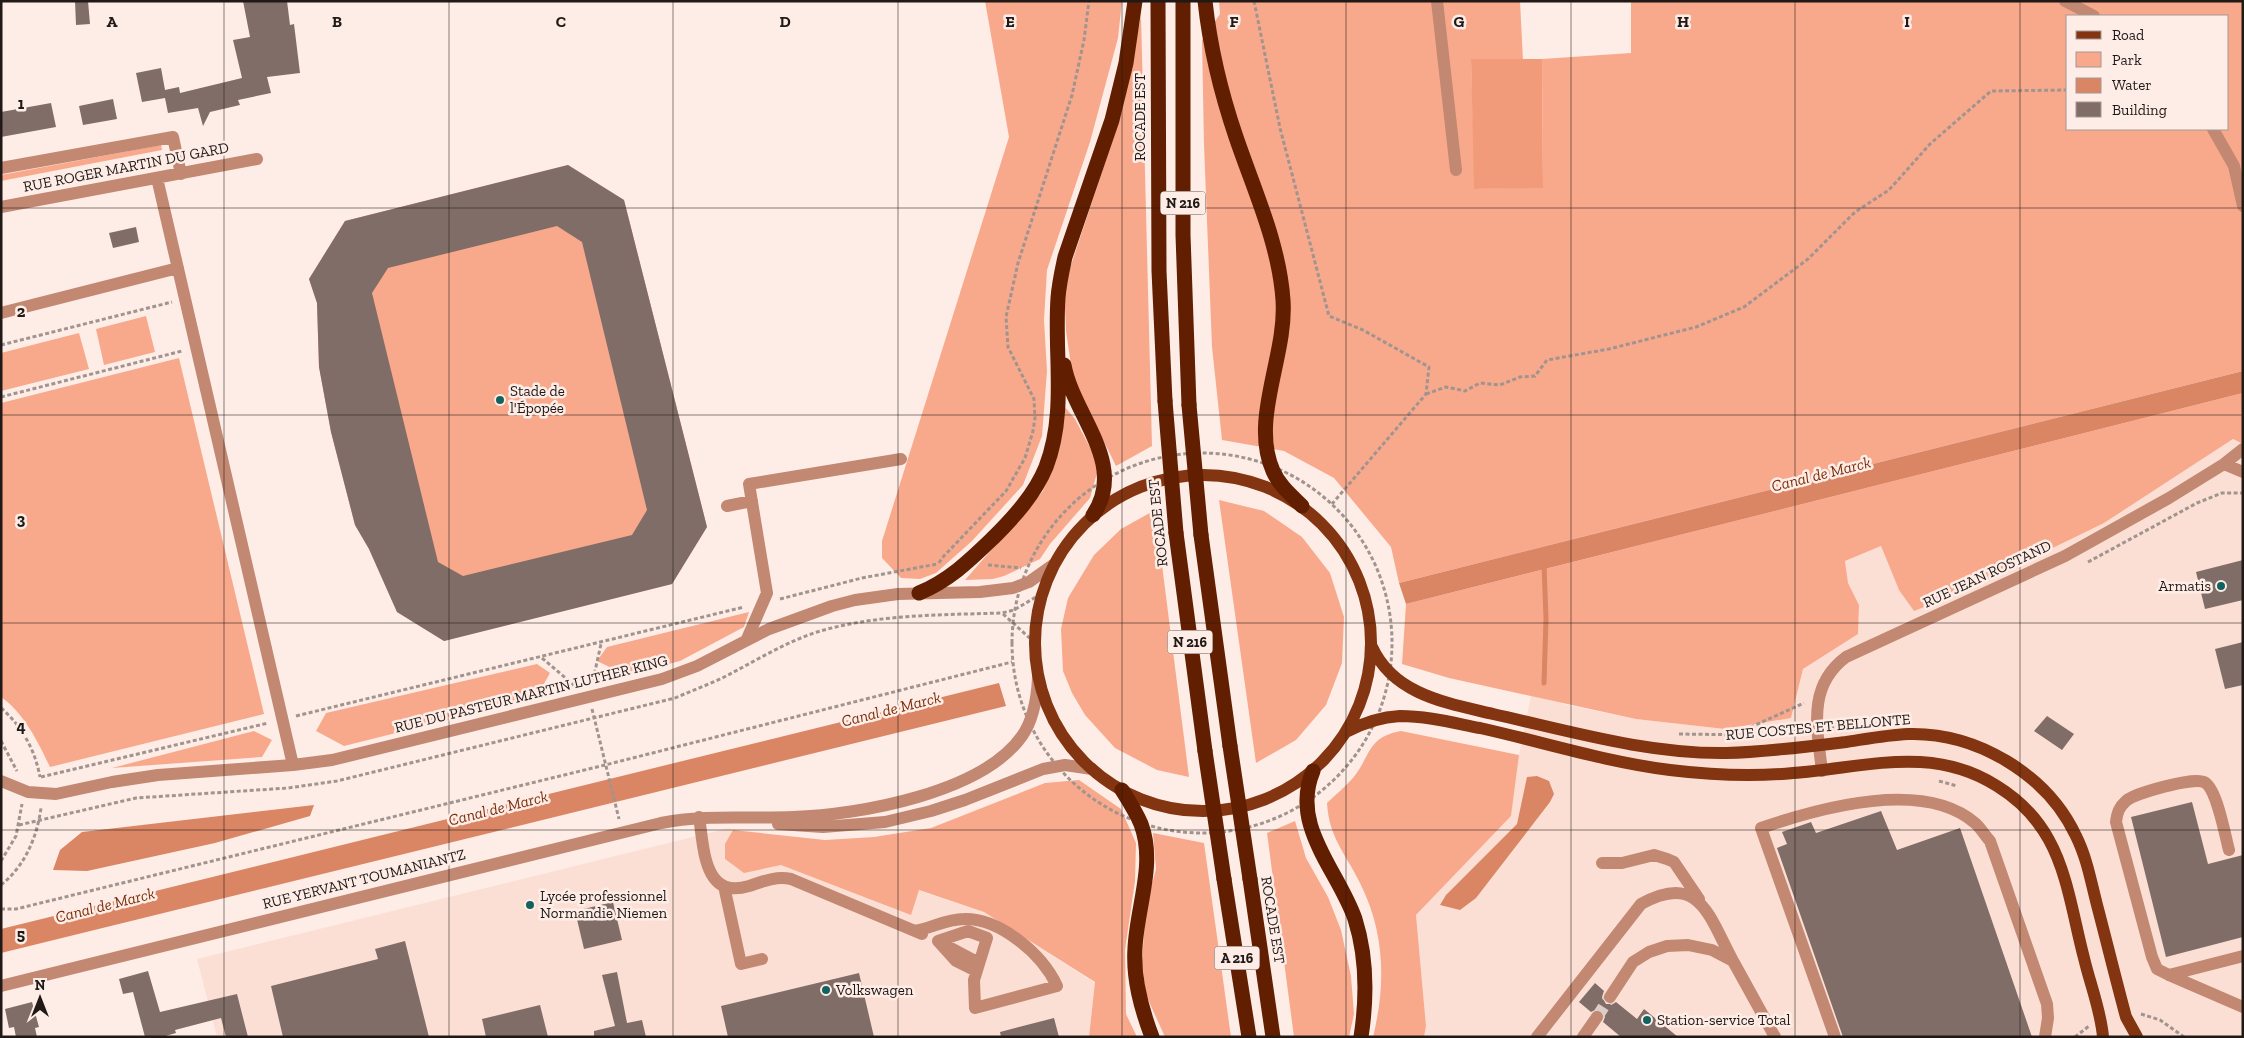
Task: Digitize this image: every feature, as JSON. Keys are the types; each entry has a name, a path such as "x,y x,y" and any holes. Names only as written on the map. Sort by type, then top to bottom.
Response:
{"highway":[{"path":"919,593 947,579 968,562 1012,518 1035,487 1045,469 1052,449 1058,413 1058,298 1065,257 1112,120 1126,63 1136,1"},
{"name":"ROCADE EST","path":"1158,1 1158,247 1165,401 1176,533 1224,879 1249,1037"},
{"name":"ROCADE EST","path":"1183,1 1184,244 1189,406 1201,535 1273,1037"},
{"path":"1205,1 1220,85 1269,232 1283,292 1283,332 1266,421 1268,452 1277,477 1302,506"},
{"path":"1059,341 1071,389 1097,442 1104,469 1103,496 1093,515"},
{"path":"1313,771 1307,796 1311,829 1316,843 1348,902 1360,941 1365,982 1361,1037"},
{"path":"1122,790 1140,823 1146,843 1146,872 1135,950 1140,1004 1152,1037"}],"main road":[{"path":"1196,474 1244,479 1274,490 1302,506 1335,537 1352,563 1368,606 1372,646 1369,672 1363,697 1346,732 1331,752 1313,771 1274,796 1244,806 1213,811 1166,807 1122,790 1092,769 1073,750 1057,728 1046,704 1038,678 1034,642 1037,610 1041,594 1053,565 1071,538 1093,515 1119,496 1141,486 1164,479 1196,474"},
{"name":"RUE COSTES ET BELLONTE","path":"1372,646 1386,670 1405,686 1426,696 1486,712 1631,745 1679,751 1723,753 1819,745 1907,734 1949,738 1976,746 1996,755 2018,768 2037,784 2063,813 2080,844 2126,1017 2137,1037"},
{"path":"1346,732 1356,726 1378,719 1399,716 1421,717 1502,733 1649,767 1725,775 1822,771 1903,761 1942,763 1964,769 2006,792 2026,809 2045,834 2058,861 2102,1037"}],"street":[{"path":"1437,1 1456,170"},
{"path":"2066,1 2092,15"},
{"path":"2214,130 2234,166 2243,206"},
{"path":"1,168 173,137 181,174"},
{"name":"RUE ROGER MARTIN DU GARD","path":"1,207 257,159"},
{"path":"157,178 293,765"},
{"path":"1,313 178,268"},
{"name":"RUE JEAN ROSTAND","path":"1822,771 1817,715 1819,695 1828,674 1846,657 2059,559 2224,464 2243,449"},
{"path":"747,639 767,594 749,484 901,459"},
{"path":"2224,464 2243,472"},
{"path":"727,506 752,501"},
{"name":"RUE DU PASTEUR MARTIN LUTHER KING","path":"1,781 28,792 50,795 149,776 293,765 358,754 589,698 680,673 791,619 832,606 876,596 980,592 1013,588 1035,578 1053,565"},
{"name":"RUE YERVANT TOUMANIANTZ","path":"1,986 622,831 699,817 793,817 857,811 902,801 948,786 1004,757 1024,734 1032,714 1038,678"},
{"name":"RUE YERVANT TOUMANIANTZ","path":"736,817 804,827 871,824 931,811 1043,769 1065,765 1092,769"},
{"path":"2230,850 2213,790 2204,782 2195,781 2140,794 2126,801 2118,810 2116,822 2152,957 2158,968 2169,975 2243,1007"},
{"path":"1835,1037 1761,828 1800,814 1877,800 1900,800 1934,803 1954,810 1976,824 1990,841 2047,1004 2048,1018 2045,1037"},
{"path":"699,817 707,867 712,876 724,886 740,888 771,879 791,879 938,941 962,945 980,958"},
{"path":"1602,863 1622,863 1654,855 1674,862 1700,902 1775,1037"},
{"path":"724,886 741,964 762,959"},
{"path":"1537,1037 1641,904 1657,895 1674,893 1690,895 1700,902"},
{"path":"915,931 952,920 970,919 985,922 1031,950 1042,962 1057,986 974,1008 973,987 980,958"},
{"path":"938,941 956,961 980,958"},
{"path":"1610,997 1634,962 1649,952 1667,946 1688,945 1712,950 1733,961"},
{"path":"2169,975 2243,956"},
{"path":"1583,1037 1597,1017"}],"path":[{"path":"938,564 1006,490 1025,458 1033,431 1036,418 1034,399 1008,347 1006,318 1018,262 1072,95 1084,40 1089,1"},
{"path":"1254,1 1280,128 1329,316 1363,330 1430,367 1426,394"},
{"path":"1332,504 1426,394 1446,387 1465,391 1480,383 1500,385 1520,377 1535,376 1547,360 1610,349 1696,327 1744,307 1808,259 1855,212 1889,190 1930,144 1991,91 2066,90"},
{"path":"1,345 185,298"},
{"path":"1,397 196,348"},
{"path":"40,777 601,644 862,578 938,564 968,562 1025,569"},
{"path":"1034,642 1002,613 1014,610 1041,594"},
{"path":"601,644 589,698 617,810"},
{"path":"541,657 589,698"},
{"path":"1,910 16,909 605,765 1012,662"},
{"path":"1,861 11,847 19,825"},
{"path":"2075,1037 2086,1027"}],"shaded area":[{"path":"1471,59 1542,59 1543,188 1474,189"},
{"path":"2233,439 2243,444 2243,1037 1424,1037 1426,1026 1416,915 1511,816 1517,765 1531,695 1572,706 1636,719 1725,729 1791,718 1803,669 1858,634 1859,605 1848,584 1845,561 1881,546 1899,590 2104,523"},
{"path":"729,828 984,912 1095,983 1089,1037 217,1037 197,959"}],"green space":[{"path":"985,1 1122,1 1118,38 1090,142 1047,270 1044,320 1047,371 1042,436 1023,485 972,541 936,573 920,579 901,578 882,558 882,541 1009,137"},
{"path":"1219,1 1520,1 1523,60 1471,59 1475,189 1543,187 1542,59 1631,53 1631,1 2243,1 2243,371 1399,583 1391,547 1334,478 1284,451 1222,440 1212,347 1202,40 1220,14"},
{"path":"1141,16 1152,446 1116,466 1073,379 1066,331 1064,286 1120,118"},
{"path":"161,145 162,150 1,181 1,175"},
{"name":"Stade de l'Épopée","path":"568,165 624,200 707,527 672,584 444,641 397,612 369,549 355,525 331,432 319,367 317,303 309,279 345,221"},
{"path":"146,316 155,352 104,365 96,329"},
{"path":"79,333 89,369 1,391 1,353"},
{"path":"179,358 264,714 50,767 35,738 17,711 1,697 1,403"},
{"path":"2243,393 2243,444 2233,439 2104,523 1960,593 1914,611 1899,590 1881,546 1845,561 1848,583 1859,605 1858,634 1803,669 1791,718 1725,729 1636,719 1449,678 1402,664 1406,604"},
{"path":"1064,406 1075,419 1094,455 1097,473 1090,498 1050,544 1040,559 1004,576 993,579 965,580 1043,491 1057,456"},
{"path":"1219,500 1264,511 1302,537 1330,573 1344,617 1342,663 1326,705 1296,740 1256,763"},
{"path":"1155,510 1189,777 1157,770 1115,748 1085,715 1072,693 1063,671 1061,629 1068,598 1094,555 1121,529"},
{"path":"749,612 744,627 680,661 626,675 597,661 607,647"},
{"path":"537,664 550,673 536,698 344,746 316,731 326,713"},
{"path":"254,731 272,740 262,757 112,768"},
{"path":"1401,731 1519,755 1511,816 1416,915 1426,1026 1424,1037 1373,1037 1380,998 1381,959 1379,940 1368,902 1360,883 1331,826 1327,803 1353,778 1376,743 1390,734"},
{"path":"1079,780 1121,809 1136,843 1135,881 1125,950 1126,1014 1137,1037 1089,1037 1095,982 984,912 919,890 911,915 781,865 744,873 725,859 725,844 733,830 825,840 874,837 931,828 1045,783"},
{"path":"1295,821 1306,858 1328,897 1341,930 1351,976 1354,1014 1349,1037 1294,1037 1267,833"},
{"path":"1153,833 1204,843 1231,1037 1165,1037 1146,995 1142,961 1146,906 1156,869"}],"water":[{"path":"2243,371 2243,393 1406,604 1399,583"},
{"name":"Canal de Marck","path":"999,683 1006,706 1,953 1,929"},
{"path":"1537,776 1549,781 1554,794 1550,802 1476,898 1460,910 1440,905 1446,895 1517,824 1527,777"},
{"path":"314,805 310,816 215,843 87,871 53,870 60,850 82,832"}],"building":[{"path":"75,1 88,1 90,24 76,25"},
{"path":"243,1 287,1 290,25 294,24 300,73 267,77 271,93 238,100 240,105 210,112 203,126 198,108 168,113 165,98 142,102 136,73 161,68 165,90 179,87 180,93 242,78 233,40 250,37"},
{"path":"113,99 117,119 83,125 79,106"},
{"path":"51,103 56,127 1,137 1,112"},
{"path":"568,165 624,200 707,527 672,584 444,641 397,612 369,549 355,525 331,432 319,367 317,303 309,279 345,221","holes":["557,226 582,242 647,510 632,535 463,576 438,562 372,293 388,268"]},
{"path":"136,227 139,242 113,248 109,233"},
{"name":"Armatis","path":"2243,560 2243,600 2205,609 2196,572"},
{"path":"2243,642 2243,685 2225,689 2215,649"},
{"path":"2047,716 2074,734 2062,750 2034,731"},
{"path":"2192,802 2208,864 2243,855 2243,937 2166,957 2131,817"},
{"path":"1881,811 1897,850 1960,828 2032,1037 1843,1037 1777,848 1787,844 1782,832 1811,822 1816,833"},
{"path":"613,902 622,940 584,949 575,911"},
{"path":"405,941 429,1037 283,1037 271,986 378,959 375,949"},
{"path":"148,971 160,1012 237,994 248,1037 226,1037 221,1018 175,1030 176,1033 162,1037 145,1037 133,992 123,994 119,979"},
{"path":"617,972 627,1023 642,1020 646,1037 594,1037 594,1031 615,1026 602,975"},
{"name":"Volkswagen","path":"859,973 874,1037 728,1037 721,1006"},
{"path":"1595,983 1604,991 1602,997 1606,1004 1616,1002 1637,1019 1644,1009 1678,1037 1621,1037 1603,1022 1605,1017 1602,1011 1597,1009 1591,1012 1579,1002"},
{"path":"32,1002 39,1027 35,1028 37,1037 16,1037 14,1027 9,1028 5,1009"},
{"path":"540,1005 548,1037 486,1037 482,1019"},
{"path":"1054,1018 1059,1037 1001,1037 1000,1032"}],"waterway":[{"path":"1544,564 1546,619 1544,683"}],"tunnel":[{"path":"1597,1017 1610,997"}],"place":[{"name":"Stade de l'Épopée","path":"500,400"},
{"name":"Armatis","path":"2221,586"},
{"name":"Lycée professionnel Normandie Niemen","path":"530,905"},
{"name":"Volkswagen","path":"826,990"},
{"name":"Station-service Total","path":"1647,1020"}]}
